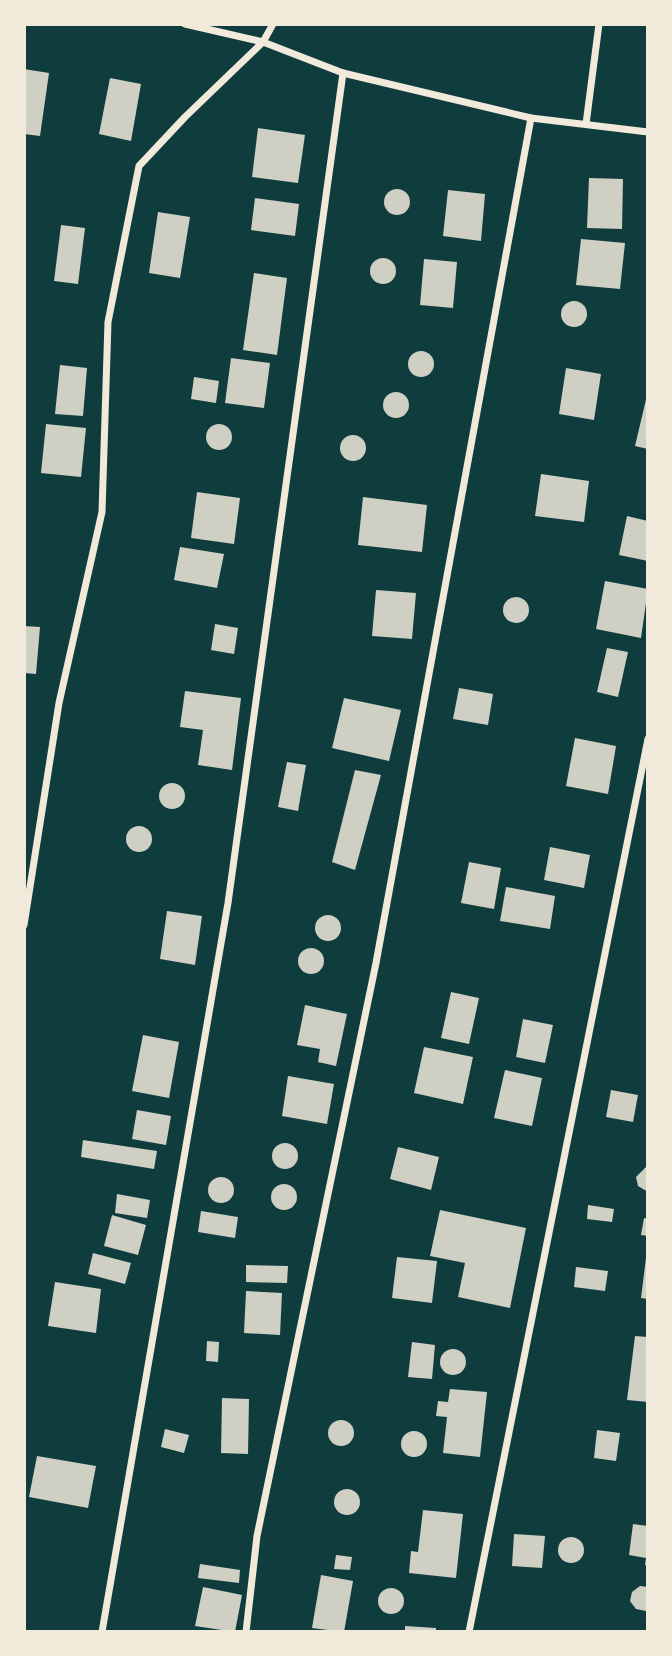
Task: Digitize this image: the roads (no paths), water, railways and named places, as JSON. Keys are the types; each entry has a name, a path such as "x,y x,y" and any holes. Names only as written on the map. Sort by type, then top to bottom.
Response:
{"street":[{"path":"185,24 263,41 343,73 531,118 648,132"},
{"path":"24,925 59,703 102,512 108,322 139,166 184,117 263,41 273,24"},
{"path":"586,124 599,24"},
{"path":"102,1632 228,904 343,73"},
{"path":"246,1632 257,1536 376,964 531,118"},
{"path":"469,1632 648,739"}]}
